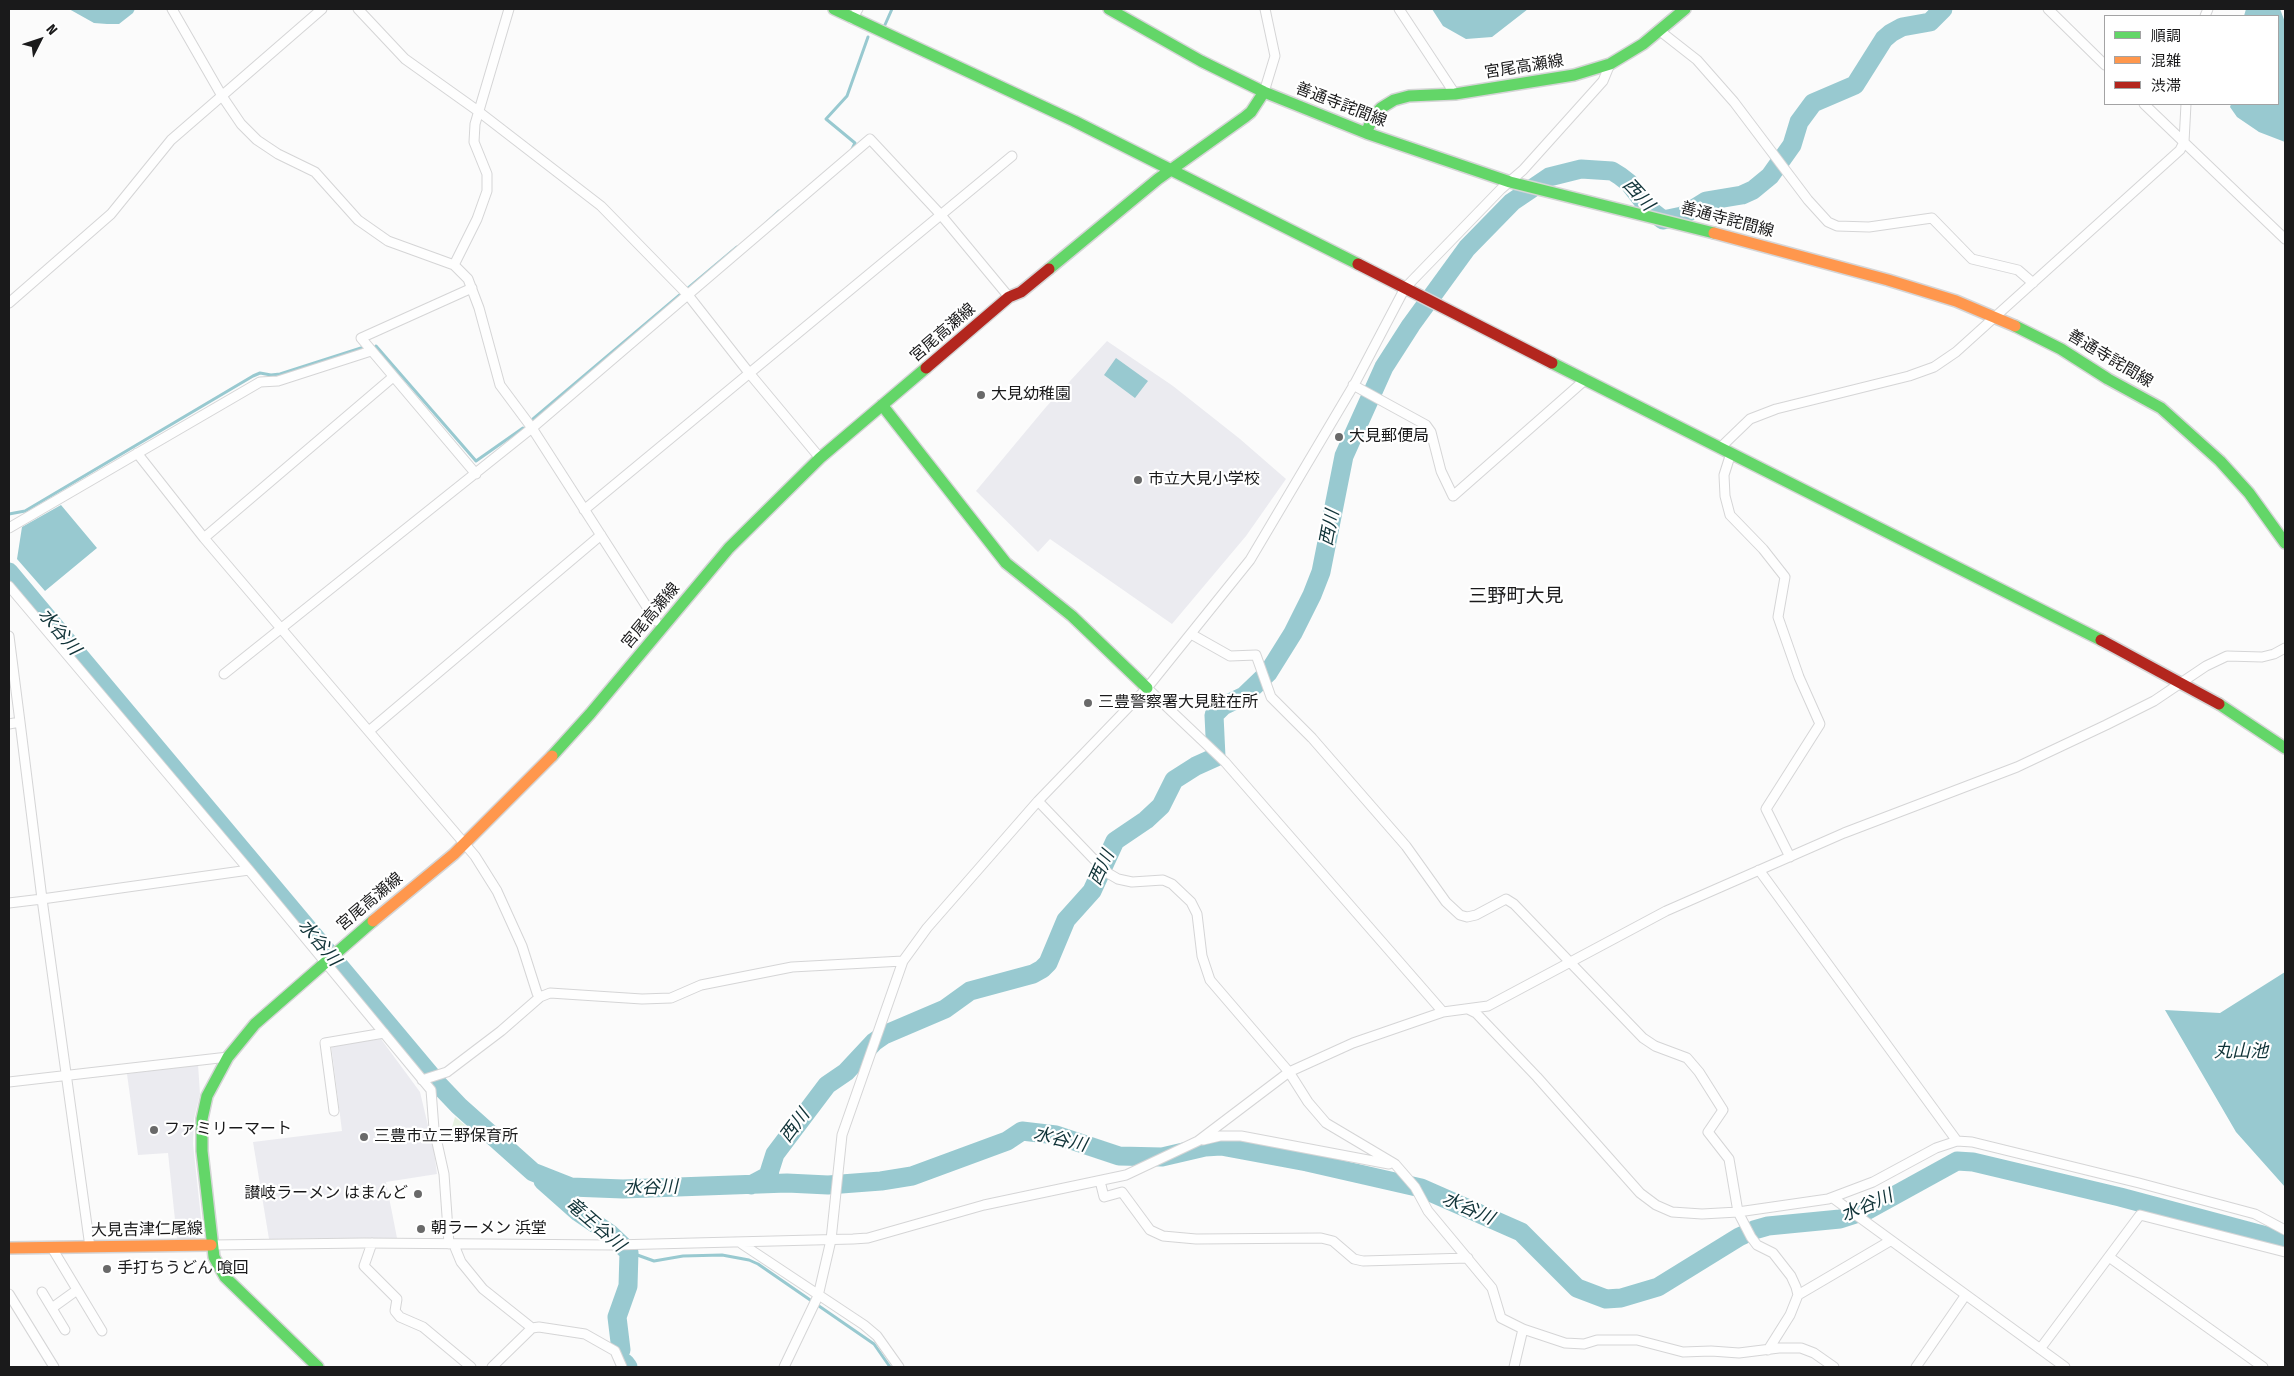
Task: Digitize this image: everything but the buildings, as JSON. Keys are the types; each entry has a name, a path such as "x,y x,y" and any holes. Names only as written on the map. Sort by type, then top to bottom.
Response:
{"main road":[{"path":"834,9 855,14 1074,121 2088,633 2216,702 2285,748"},
{"name":"善通寺詫間線","path":"1109,9 1201,61 1264,92 1366,133 1510,182 1602,204 1888,280 1956,301 1997,317 2061,349 2108,379 2161,408 2220,462 2281,528 2285,543"},
{"name":"宮尾高瀬線","path":"1366,133 1373,117 1381,108 1394,100 1409,96 1455,94 1574,75 1610,64 1660,31 1685,9"},
{"name":"宮尾高瀬線","path":"211,1245 202,1151 202,1120 207,1096 228,1057 255,1024 326,963 340,948 465,843 554,755 729,548 820,458 1009,297 1022,292 1170,170 1245,117 1251,112 1264,92"},
{"path":"882,406 1006,563 1072,616 1147,688"},
{"name":"大見吉津仁尾線","path":"9,1248 211,1245 217,1266 225,1277 318,1367"}],"street":[{"path":"172,9 222,96 241,124 257,140 278,154 315,172 358,220 388,241 454,265 468,279 500,385 532,428 656,622"},
{"path":"9,303 111,214 171,140 322,9"},
{"path":"358,9 405,59 478,111 601,206 688,295 750,374 820,458"},
{"path":"454,265 477,219 487,191 487,174 474,142 478,111 509,9"},
{"path":"1264,92 1275,56 1266,9"},
{"path":"1399,9 1455,94"},
{"path":"2048,9 2104,64"},
{"path":"1660,31 1697,60 1734,102 1808,200 1828,222 1837,226 1869,227 1932,218 1972,259 2018,270 2033,284"},
{"path":"784,1367 817,1300 831,1240 842,1135 903,961 926,928 1038,802 1147,688 1250,560 1353,386 1405,288 1523,170 1603,81 1610,64"},
{"path":"2145,105 2285,239"},
{"path":"1790,857 1766,809 1820,724 1799,677 1778,617 1785,577 1763,549 1730,515 1725,496 1726,450 1750,419 1776,409 1910,376 1934,366 1956,352 2180,150 2184,142 2186,105"},
{"path":"224,674 532,428 870,138 941,215 1009,297"},
{"path":"584,510 1012,156"},
{"path":"472,288 361,338 476,474"},
{"path":"9,528 260,382 278,381 371,351"},
{"path":"204,538 394,377"},
{"path":"1353,386 1426,425 1432,432 1441,470 1453,496 1586,379"},
{"path":"137,454 204,538 475,856 497,891 522,946 537,993 540,996"},
{"path":"368,731 601,535"},
{"path":"9,586 249,870 431,1090 434,1129 444,1174 451,1245 461,1262 483,1288 532,1328"},
{"path":"1191,634 1230,656 1256,655 1271,697 1312,738 1406,846 1446,902 1460,915 1467,917 1476,915 1506,899 1514,904 1643,1038 1655,1046 1687,1058 1699,1072 1723,1110 1708,1132 1729,1159 1738,1212 1757,1245 1773,1253 1782,1263 1791,1276 1798,1295"},
{"path":"9,636 42,899 90,1247"},
{"path":"211,1245 372,1243 614,1245 868,1238 984,1205 1126,1175 1198,1141 1289,1072 1353,1043 1443,1012 1488,1006 1666,911 1844,833 2018,767 2154,701 2182,684 2206,666 2227,656 2262,657 2274,654 2285,648"},
{"path":"1147,688 1225,762 1443,1012"},
{"path":"9,724 20,722"},
{"path":"1038,802 1106,872 1118,880 1132,882 1163,880 1172,884 1192,902 1197,914 1202,956 1210,980 1289,1072 1308,1102 1326,1122 1395,1164 1415,1188 1428,1212 1492,1288 1501,1318 1523,1329 1565,1343 1584,1344 1596,1340 1638,1340 1683,1352 1739,1353 1801,1348 1814,1353 1834,1367"},
{"path":"9,904 249,870"},
{"path":"1760,870 1957,1140"},
{"path":"423,1079 447,1072 501,1031 540,996 550,993 642,999 671,998 701,985 792,967 903,961"},
{"path":"1468,1009 1476,1013 1537,1077 1640,1193 1656,1205 1672,1212 1702,1214 1738,1212 1833,1198 1873,1182 1936,1148 1957,1140 2139,1182 2255,1214 2285,1230"},
{"path":"334,1111 325,1042 384,1033"},
{"path":"9,1082 228,1057"},
{"path":"1198,1141 1220,1136 1241,1136 1395,1164"},
{"path":"1100,1181 1104,1197 1122,1192 1150,1230 1163,1236 1196,1239 1321,1238 1334,1241 1354,1259 1363,1262 1468,1258"},
{"path":"1833,1198 1965,1296 2066,1367"},
{"path":"2040,1349 2140,1215 2285,1252"},
{"path":"1768,1350 1790,1314 1798,1295 1890,1241"},
{"path":"372,1243 364,1266 397,1299 396,1311 400,1317 423,1327 470,1367"},
{"path":"741,1243 817,1300 864,1325 877,1336 899,1367"},
{"path":"52,1248 102,1331"},
{"path":"2109,1257 2263,1367"},
{"path":"52,1308 78,1290"},
{"path":"42,1292 65,1330"},
{"path":"9,1294 54,1367"},
{"path":"1916,1367 1965,1296"},
{"path":"492,1367 532,1328 539,1327 585,1334 600,1340 615,1351 622,1367"},
{"path":"1514,1367 1523,1329"}],"shaded area":[{"path":"1107,341 1173,386 1240,439 1286,479 1246,536 1172,624 1050,539 1038,552 976,491 1046,407"},
{"name":"三豊市立三野保育所","path":"381,1039 420,1092 434,1151 437,1174 386,1182 397,1238 269,1239 253,1142 342,1131 331,1044"},
{"path":"198,1064 200,1094 194,1119 193,1144 202,1227 195,1239 177,1239 168,1153 138,1155 127,1074"}],"green space":[{"path":"455,1117 482,1139 448,1141"}],"water":[{"path":"69,9 135,9 133,13 119,24 107,24 94,23"},
{"path":"1432,9 1528,9 1492,37 1466,39 1443,26"},
{"path":"2246,9 2280,9 2285,22 2285,142 2259,132 2237,117 2230,107 2231,105 2279,105 2279,15 2244,15"},
{"path":"1116,358 1148,381 1135,398 1104,375"},
{"path":"61,505 97,548 45,591 17,559 22,527"},
{"name":"丸山池","path":"2285,972 2285,1187 2236,1132 2165,1010 2220,1013"}],"waterway":[{"path":"884,27 892,9"},
{"name":"西川","path":"751,1185 768,1176 775,1154 827,1085 846,1072 874,1042 884,1035 945,1009 970,991 1033,974 1042,969 1048,963 1066,920 1092,891 1115,841 1146,820 1161,806 1174,780 1196,766 1216,757 1214,715 1223,706 1244,696 1268,673 1293,633 1312,595 1321,572 1344,456 1384,367 1411,325 1467,248 1512,202 1549,177 1581,169 1612,171 1629,183 1649,209 1663,220 1682,216 1706,201 1742,195 1753,190 1770,176 1792,145 1799,122 1813,103 1855,85 1884,39 1891,33 1902,27 1930,22 1943,9"},
{"path":"852,149 855,143 826,119 847,96 868,37"},
{"path":"767,222 779,211"},
{"path":"687,289 737,247"},
{"path":"533,419 682,293"},
{"path":"376,346 476,461 523,428"},
{"path":"9,514 25,511 253,376 260,373 280,374 361,348"},
{"name":"水谷川","path":"9,572 439,1085 459,1106 533,1172 571,1187 623,1189 787,1183 828,1185 881,1181 912,1176 1007,1141 1022,1131 1056,1135 1119,1156 1162,1157 1205,1147 1221,1146 1307,1162 1421,1188 1521,1232 1577,1288 1606,1299 1621,1298 1658,1287 1739,1237 1754,1230 1768,1226 1840,1219 1868,1210 1957,1161 1973,1162 2120,1197 2285,1241"},
{"name":"竜王谷川","path":"543,1181 578,1212 609,1233 629,1252 628,1286 617,1317 621,1350"},
{"path":"629,1252 654,1261 683,1256 722,1255 749,1260 758,1264 874,1344 890,1367"},
{"name":"竜王谷川","path":"625,1363 628,1367"}],"traffic: fast":[{"path":"834,9 1074,121 1358,264"},
{"path":"1109,9 1201,61 1264,92 1366,133 1510,182 1714,233"},
{"path":"1366,133 1373,117 1381,108 1394,100 1409,96 1455,94 1574,75 1610,64 1643,44 1685,9"},
{"path":"1049,269 1158,179 1245,117 1251,112 1264,92"},
{"path":"2015,326 2061,349 2108,379 2161,408 2220,461 2249,493 2285,543"},
{"path":"1552,363 2101,640"},
{"path":"552,756 590,714 729,548 820,458 926,368"},
{"path":"882,405 1006,563 1072,616 1147,688"},
{"path":"2219,704 2285,748"},
{"path":"318,1367 225,1277 214,1257 202,1151 202,1119 207,1096 228,1057 255,1024 373,921"}],"traffic: slow":[{"path":"1714,233 1888,280 1956,301 2015,326"},
{"path":"373,921 454,854 552,756"},
{"path":"9,1248 211,1245"}],"traffic: jam":[{"path":"1358,264 1552,363"},
{"path":"926,368 1009,297 1021,292 1049,269"},
{"path":"2101,640 2219,704"}],"place":[{"name":"大見幼稚園","path":"981,395"},
{"name":"大見郵便局","path":"1339,437"},
{"name":"市立大見小学校","path":"1138,480"},
{"name":"三豊警察署大見駐在所","path":"1088,703"},
{"name":"ファミリーマート","path":"154,1130"},
{"name":"三豊市立三野保育所","path":"364,1137"},
{"name":"讃岐ラーメン はまんど","path":"418,1194"},
{"name":"朝ラーメン 浜堂","path":"421,1229"},
{"name":"手打ちうどん 喰回","path":"107,1269"}],"district":[{"name":"三野町大見","path":"1516,597"}]}
